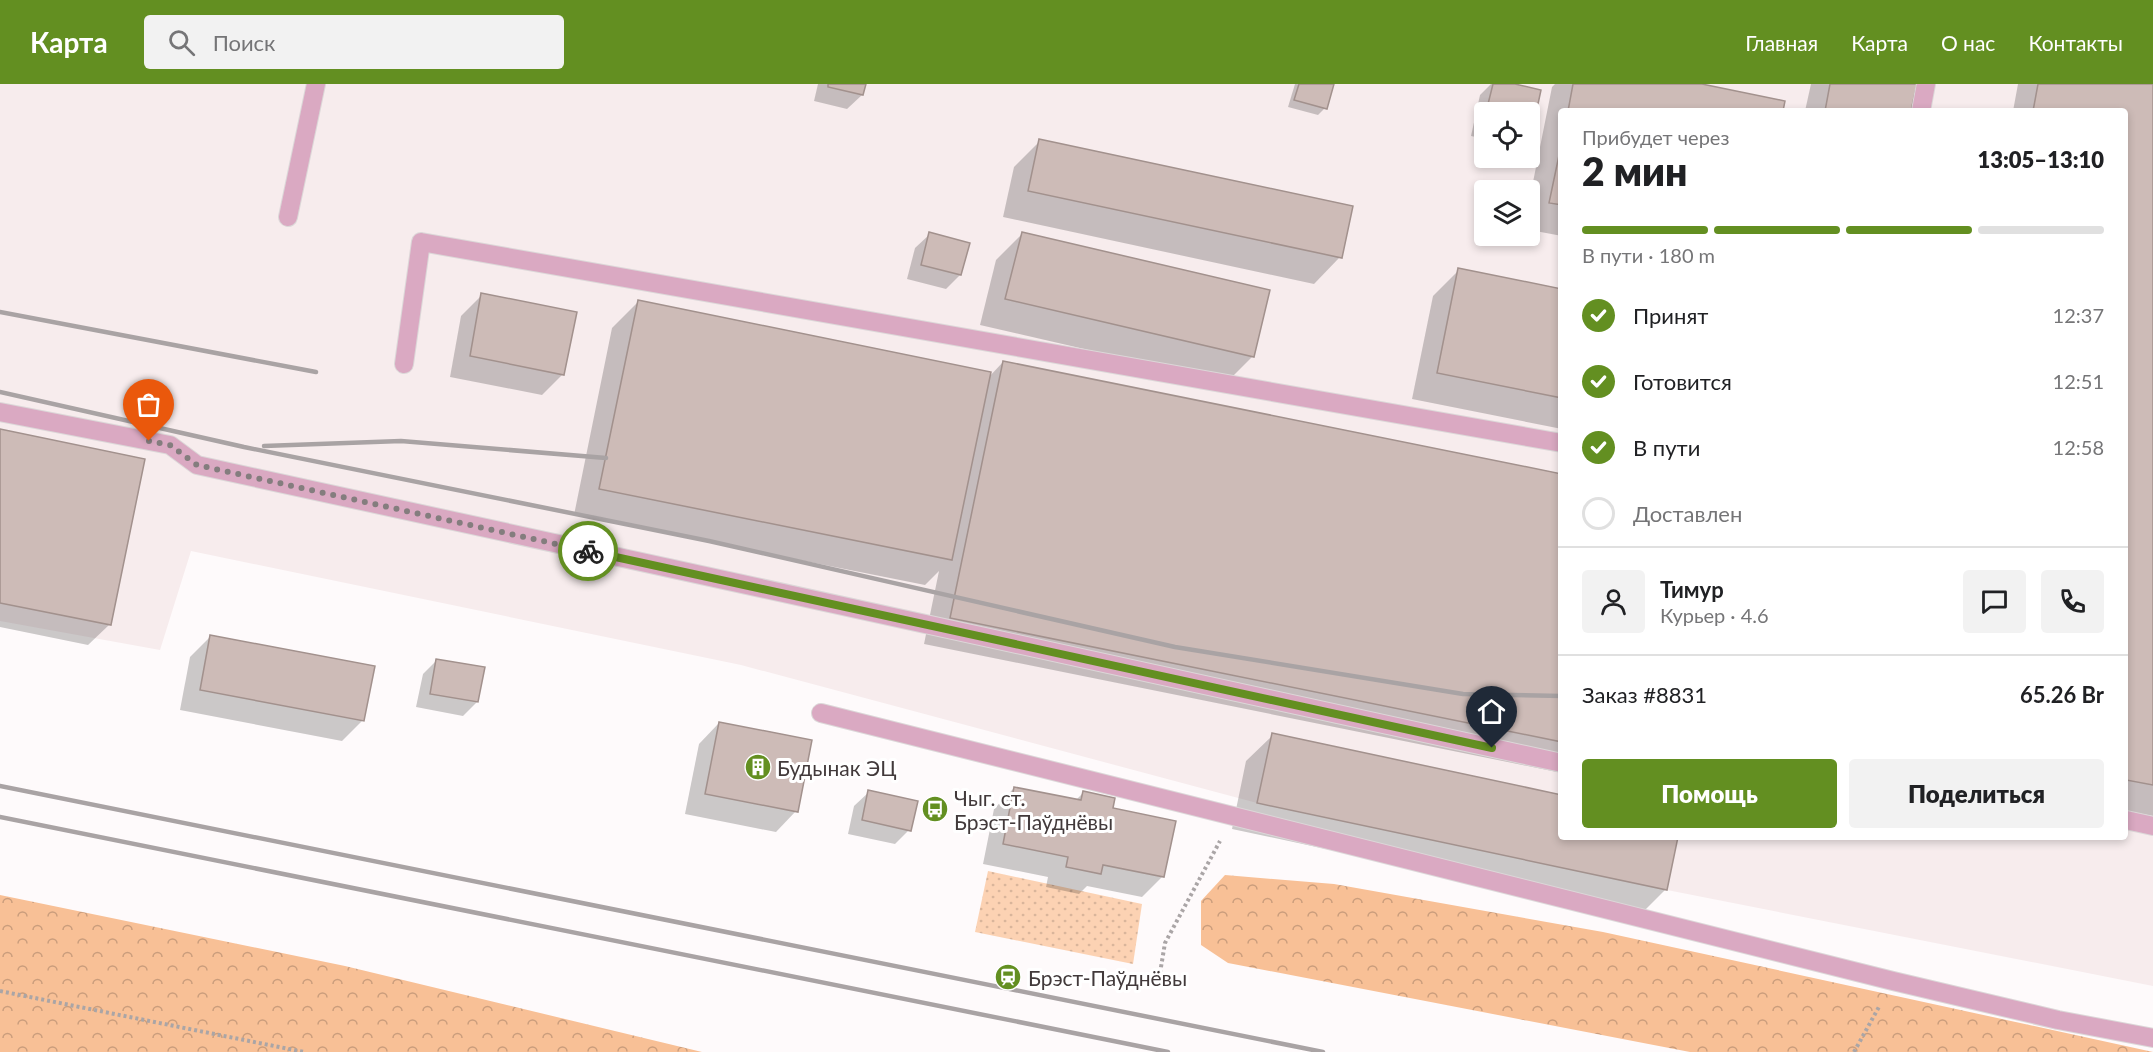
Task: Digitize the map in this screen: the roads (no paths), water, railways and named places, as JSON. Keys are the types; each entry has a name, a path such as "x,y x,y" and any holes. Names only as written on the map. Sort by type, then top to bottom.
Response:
{"street":[{"path":"288,217 316,84"},
{"path":"1922,108 1926,84"},
{"path":"404,364 421,242 1558,442"},
{"path":"0,412 170,445 197,465 1558,762"},
{"path":"822,713 1893,981 2058,1020 2153,1038"},
{"path":"2128,820 2153,826"}],"railway":[{"path":"0,312 316,372"},
{"path":"0,392 244,447 709,541 1175,647 1463,694 1558,696"},
{"path":"264,446 401,441 606,458"},
{"path":"0,786 1323,1052"},
{"path":"0,817 1168,1052"}],"place":[{"name":"Будынак ЭЦ","path":"758,767"},
{"name":"Чыг. ст. Брэст-Паўднёвы","path":"935,809"},
{"name":"Брэст-Паўднёвы","path":"1008,977"}]}
